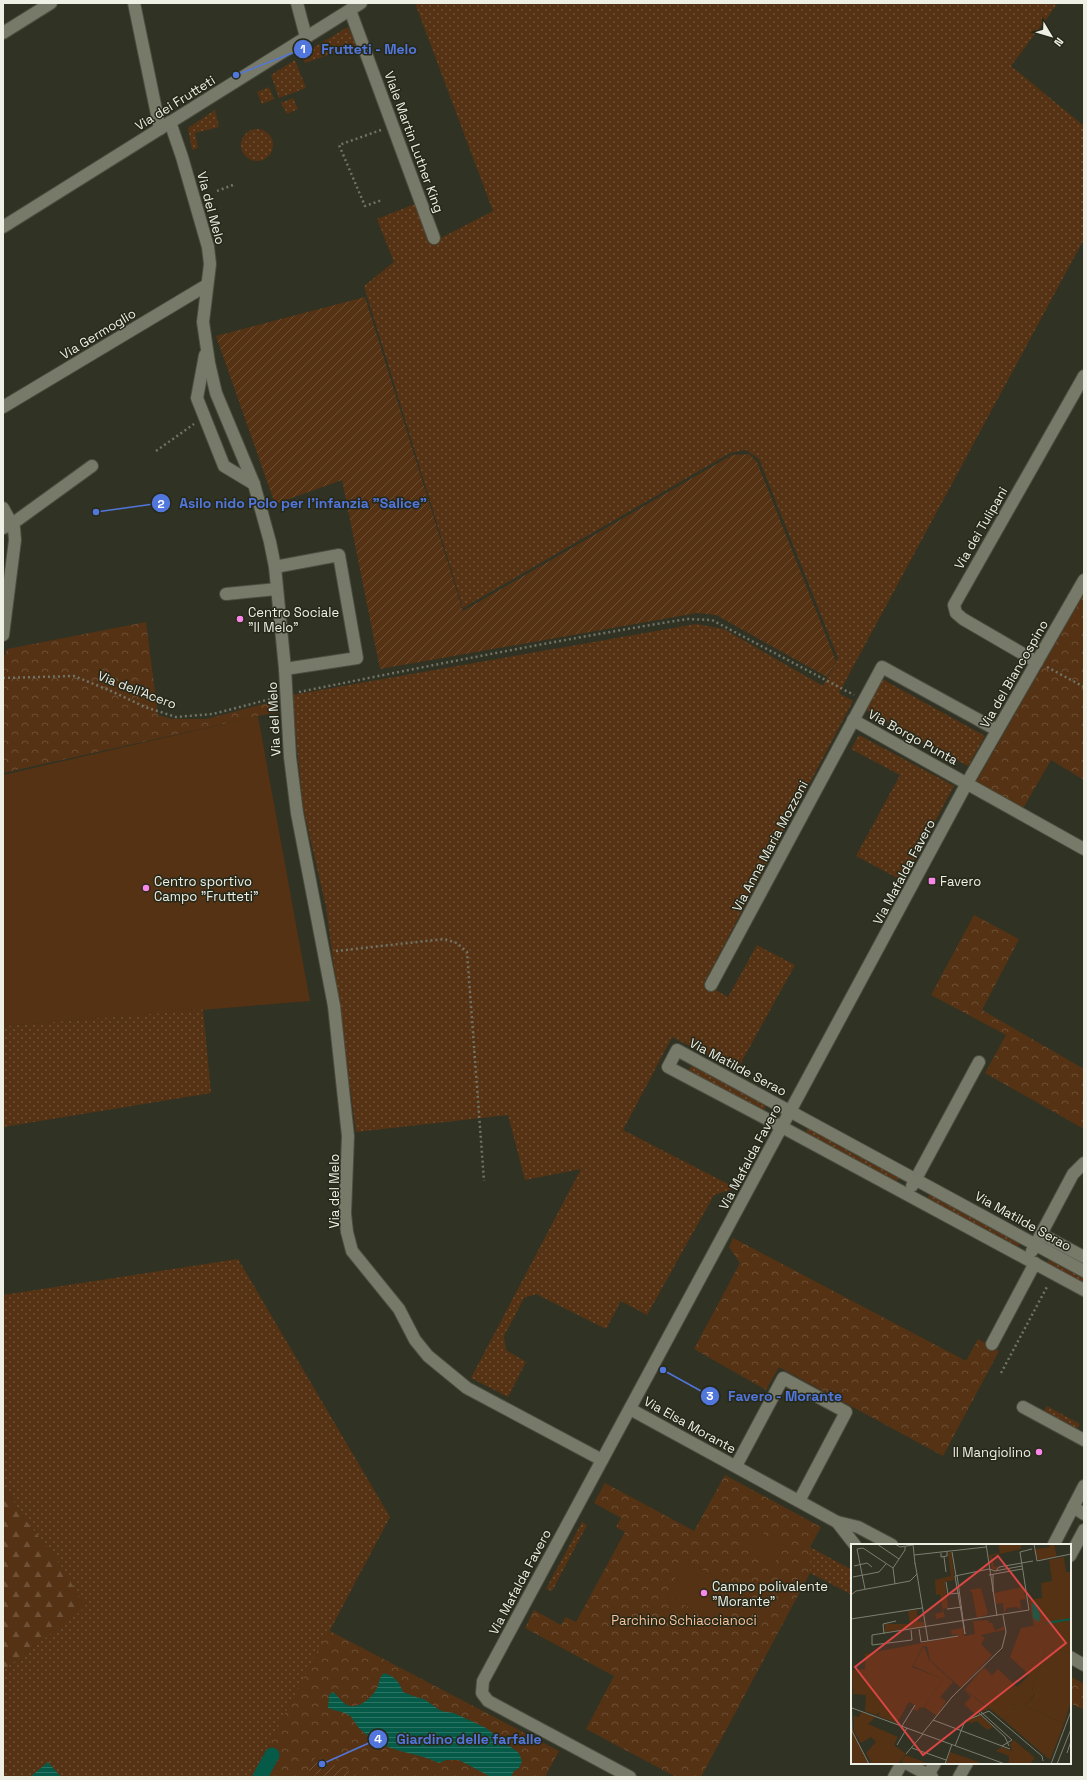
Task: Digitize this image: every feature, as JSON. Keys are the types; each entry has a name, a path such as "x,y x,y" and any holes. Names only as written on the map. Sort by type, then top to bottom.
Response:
{"street":[{"path":"3,34 51,3"},
{"name":"Via del Melo","path":"134,3 165,125 182,157 208,247 210,264 203,322 206,350 216,393 254,484 270,542 275,567 285,669 290,757 297,813 334,1006 348,1136 345,1214 347,1232 352,1251 364,1268 392,1300 415,1340 428,1356 466,1388 602,1460"},
{"path":"296,3 306,37"},
{"name":"Via dei Frutteti","path":"3,227 361,3"},
{"name":"Viale Martin Luther King","path":"350,10 434,238"},
{"name":"Via Germoglio","path":"3,407 207,284"},
{"name":"Via del Melo","path":"206,350 196,398 224,466 254,484"},
{"name":"Via dei Tulipani","path":"1037,662 963,619 956,613 954,605 1084,376"},
{"path":"8,526 92,466"},
{"path":"3,508 8,526 15,540 3,635"},
{"path":"275,567 338,555 357,658 285,669"},
{"name":"Via del Biancospino","path":"968,783 1084,580"},
{"path":"226,594 277,589"},
{"name":"Via Borgo Punta","path":"998,730 882,667 853,720 1084,849"},
{"name":"Via Anna Maria Mozzoni","path":"711,985 853,720"},
{"name":"Via Mafalda Favero","path":"630,1777 486,1698 482,1689 483,1681 968,783"},
{"name":"Via Matilde Serao","path":"1084,1257 1039,1239 916,1179 677,1050 668,1067 908,1194 1084,1290"},
{"path":"908,1194 980,1062"},
{"path":"992,1344 1032,1261 1039,1239 1073,1174 1084,1164"},
{"name":"Via Matilde Serao","path":"1039,1239 1084,1271"},
{"name":"Via Elsa Morante","path":"736,1466 783,1378 846,1412 799,1501"},
{"path":"1023,1407 1084,1440"},
{"name":"Via Elsa Morante","path":"630,1409 837,1522 858,1527 890,1544"},
{"path":"1054,1544 1084,1486"},
{"path":"1073,1507 1084,1514"},
{"name":"Via Elsa Morante","path":"837,1522 854,1544"},
{"path":"1071,1552 1084,1530"},
{"path":"1071,1658 1084,1665"},
{"path":"894,1777 901,1764"},
{"path":"908,1764 929,1776 935,1764"},
{"path":"959,1777 966,1764"}],"path":[{"path":"382,200 365,206 339,145 393,125"},
{"path":"217,191 233,185"},
{"path":"156,451 204,417"},
{"name":"Via dell'Acero","path":"3,678 74,676 145,707 176,717 213,714 287,695 477,656 599,633 693,618 712,620 853,695"},
{"path":"1037,662 1084,687"},
{"path":"324,952 444,939 457,943 467,952 484,1181"},
{"path":"1001,1373 1050,1280"}],"green space":[{"path":"415,3 1058,3 1011,66 1084,126 1084,239 839,693 853,701 704,983 728,997 757,945 795,965 737,1070 672,1037 623,1130 736,1188 714,1195 647,1315 621,1301 606,1329 536,1294 524,1298 504,1336 506,1350 526,1362 508,1397 471,1378 581,1169 525,1180 508,1115 356,1132 326,907 303,807 292,695 696,624 724,629 823,686 838,658 759,459 746,450 730,453 463,608 364,286 394,262 377,219 415,204 431,243 493,211"},
{"path":"348,27 356,45 305,63 301,55"},
{"path":"295,60 306,88 279,98 271,75"},
{"path":"269,87 274,99 262,104 257,92"},
{"path":"293,98 298,109 287,114 281,103"},
{"path":"215,110 219,127 195,133 198,148 192,150 188,128"},
{"path":"257,129 266,132 270,136 273,145 270,154 266,158 257,161 248,158 244,154 241,145 244,136 248,132"},
{"path":"365,297 463,611 732,455 749,454 757,462 836,661 827,677 716,615 697,613 380,669 342,480 275,504 216,336"},
{"path":"1084,594 1084,780 1051,760 1022,810 976,782"},
{"path":"146,622 158,715 172,719 206,719 275,701 277,712 3,773 3,660 7,649"},
{"path":"882,679 985,736 968,766 866,710"},
{"name":"Centro sportivo Campo \"Frutteti\"","path":"258,716 310,1001 3,1026 3,775"},
{"path":"859,735 954,786 903,881 856,856 900,775 851,749"},
{"path":"974,915 1019,939 982,1010 1084,1069 1084,1129 985,1073 1006,1035 931,995"},
{"path":"203,1009 211,1093 3,1127 3,1026"},
{"path":"692,1065 767,1104 763,1112 687,1073"},
{"path":"810,1125 901,1174 896,1183 805,1133"},
{"path":"931,1191 1022,1240 1017,1248 927,1199"},
{"path":"733,1238 966,1361 978,1339 999,1351 943,1456 779,1367 766,1390 694,1349 740,1263 729,1247"},
{"path":"1050,1257 1084,1275 1084,1286 1046,1265"},
{"path":"238,1259 390,1517 252,1777 3,1777 3,1670 85,1607 55,1557 23,1517 3,1484 3,1295"},
{"path":"1047,1406 1080,1424 1077,1429 1044,1411"},
{"name":"Parchino Schiaccianoci","path":"725,1475 821,1527 810,1547 810,1573 701,1777 676,1777 586,1729 614,1676 525,1628 534,1610 561,1625 566,1617 576,1622 625,1532 616,1527 621,1518 594,1503 605,1483 694,1531"},
{"path":"3,1484 23,1517 55,1557 86,1607 3,1670"},
{"path":"582,1522 587,1525 552,1591 546,1589"},
{"path":"754,1528 785,1546 773,1565 743,1547"},
{"path":"810,1547 851,1569 851,1594 810,1573"},
{"name":"Campo polivalente \"Morante\"","path":"685,1560 742,1591 724,1626 666,1595"},
{"path":"328,1630 559,1751 545,1777 252,1777"},
{"path":"1071,1677 1084,1684 1084,1710 1071,1704"},
{"path":"316,1756 361,1777 322,1777 309,1771"}],"water":[{"path":"384,1673 396,1680 403,1692 424,1699 441,1711 454,1713 486,1728 519,1753 522,1761 519,1768 514,1771 511,1777 491,1777 459,1760 446,1760 439,1763 391,1748 368,1736 358,1727 349,1715 328,1708 329,1695 333,1692 343,1702 350,1706 365,1702 376,1690"},
{"path":"48,1762 61,1777 30,1777"}],"waterway":[{"path":"260,1777 272,1755"}],"place":[{"name":"Frutteti - Melo","path":"236,75"},
{"name":"Asilo nido Polo per l'infanzia \"Salice\"","path":"96,512"},
{"name":"Centro Sociale \"Il Melo\"","path":"240,619"},
{"name":"Favero","path":"932,881"},
{"name":"Centro sportivo Campo \"Frutteti\"","path":"146,888"},
{"name":"Favero - Morante","path":"663,1370"},
{"name":"Il Mangiolino","path":"1039,1452"},
{"name":"Campo polivalente \"Morante\"","path":"704,1593"},
{"name":"Giardino delle farfalle","path":"322,1764"}]}
